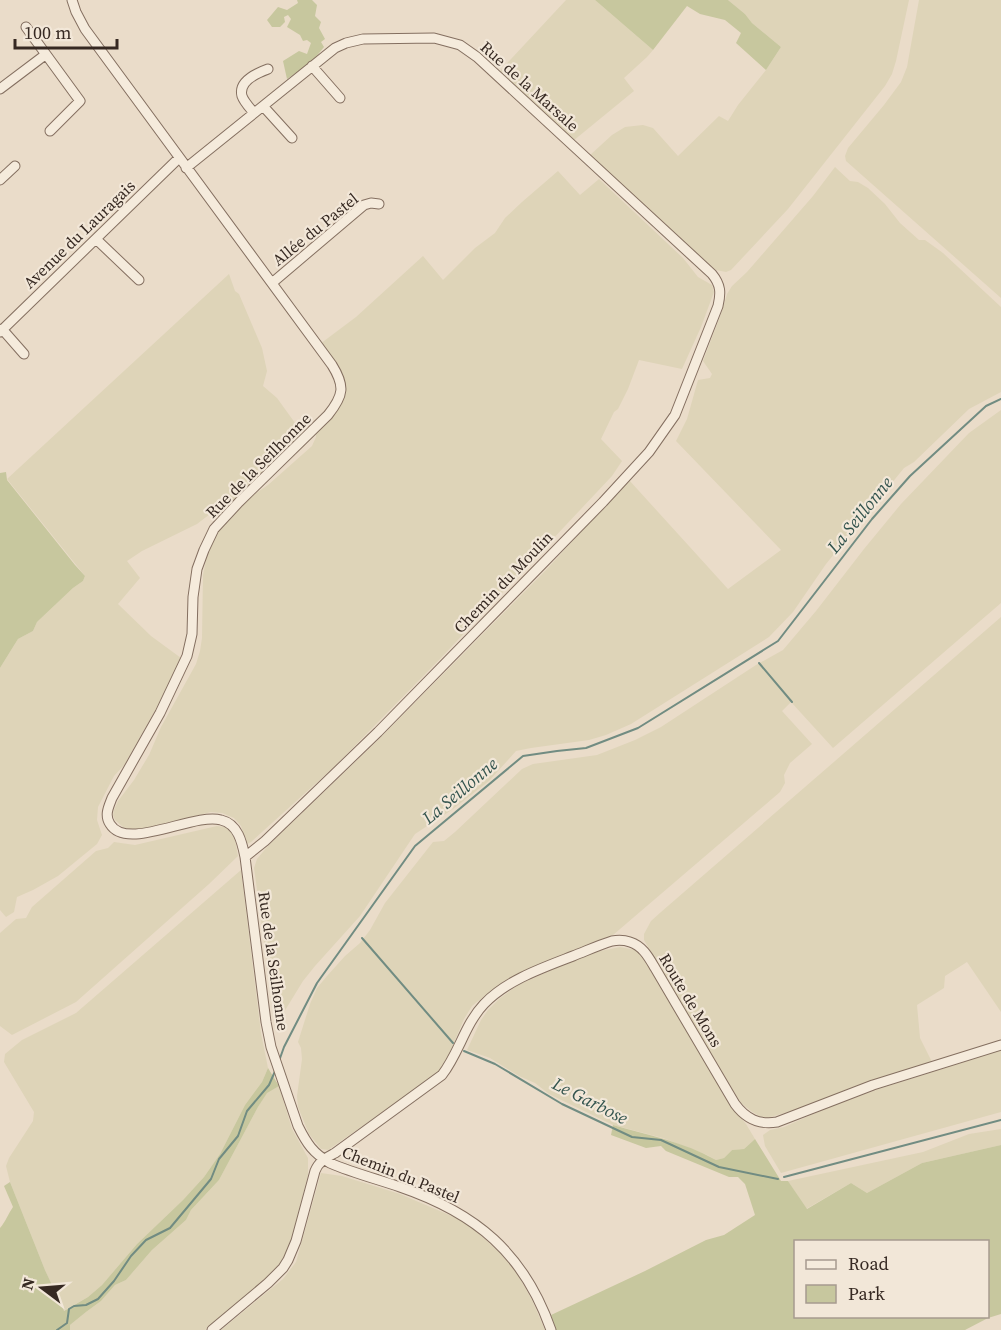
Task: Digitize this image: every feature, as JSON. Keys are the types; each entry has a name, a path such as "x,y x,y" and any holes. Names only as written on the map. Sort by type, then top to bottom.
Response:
{"street":[{"name":"Rue de la Seilhonne","path":"72,0 85,29 336,372 341,386 339,400 328,415 244,496 214,529 197,569 193,597 192,634 187,656 154,723 112,798 107,813 114,829 126,834 143,833 206,819 222,820 233,827 238,834 245,857 264,1011 271,1047 301,1133 312,1149 324,1159"},
{"path":"26,27 80,101 50,131"},
{"name":"Rue de la Marsale","path":"186,168 334,48 363,39 435,38 452,41 477,57 712,274 720,286"},
{"path":"0,88 45,56"},
{"path":"312,66 340,98"},
{"path":"254,113 242,95 242,90 252,76 268,69"},
{"path":"263,106 292,138"},
{"name":"Avenue du Lauragais","path":"1,331 179,158"},
{"path":"0,180 15,166"},
{"name":"Allée du Pastel","path":"272,283 364,205 379,204"},
{"path":"96,239 139,280"},
{"name":"Chemin du Moulin","path":"245,857 266,841 402,708 649,452 669,425 679,405 718,306 720,286"},
{"path":"1,331 24,354"},
{"name":"Route de Mons","path":"324,1159 442,1075 453,1059 472,1019 493,996 539,969 620,940 642,948 735,1104 744,1115 763,1124 777,1122 873,1085 1001,1045"},
{"path":"212,1330 283,1268 296,1241 317,1165 324,1159"},
{"name":"Chemin du Pastel","path":"324,1159 430,1198 474,1222 489,1234 519,1266 537,1295 551,1330"}],"shaded area":[{"path":"566,0 595,0 653,50 624,78 634,91 573,141 498,73"},
{"path":"728,0 909,0 896,61 885,86 788,209 731,270 726,272 716,270 706,264 589,156 612,135 625,127 643,125 653,128 678,156 719,116 728,121 781,47"},
{"path":"919,0 1001,0 1001,298 846,161 848,148 901,82 907,67"},
{"path":"835,167 850,181 858,182 868,188 919,240 925,240 943,253 1001,307 1001,392 969,409 914,462 904,468 826,564 793,612 769,637 631,724 589,740 516,751 489,781 453,809 415,834 360,916 303,981 284,1012 276,1011 271,992 254,868 257,859 546,570 629,480 728,589 781,550 676,441 687,419 698,380 710,378 712,374 703,361 727,294 813,196"},
{"path":"558,171 580,195 599,179 683,258 698,277 712,285 714,292 682,369 639,360 628,389 601,439 622,461 612,476 440,659 334,767 251,842 247,844 241,826 234,818 222,813 211,812 142,829 133,830 123,827 115,820 114,810 149,755 161,727 196,664 200,651 203,575 208,550 221,527 246,500 268,485 312,446 316,432 344,398 345,388 320,344 356,317 423,256 443,280 475,248 495,233 505,218"},
{"path":"229,274 262,348 267,371 263,386 277,398 303,434 217,520 210,514 197,524 142,551 127,561 140,578 118,604 151,636 181,658 172,680 98,807 97,820 102,835 97,844 58,876 17,897 14,912 6,917 0,910 0,668 18,639 33,631 37,622 83,581 85,576 7,479"},
{"path":"1001,410 1001,603 833,748 791,702 782,711 812,744 790,763 780,792 613,935 508,979 488,993 472,1006 439,1071 328,1150 321,1149 309,1134 298,1107 297,1096 302,1059 298,1042 310,1004 317,988 345,956 360,943 385,903 433,842 444,841 455,832 522,769 533,764 597,755 635,740 661,727 783,650 901,504 969,433"},
{"path":"1001,617 1001,1012 967,962 945,976 944,988 917,1005 920,1038 933,1064 856,1086 781,1114 767,1118 759,1116 741,1103 732,1089 644,940 644,934 651,921 661,912"},
{"path":"217,826 225,827 231,832 238,856 209,884 76,1002 12,1035 0,1026 0,933 16,919 26,918 32,907 96,851 108,848 114,842 135,845"},
{"path":"241,870 261,1033 268,1068 262,1082 245,1105 220,1154 204,1177 137,1244 102,1285 88,1297 63,1311 10,1182 6,1166 33,1121 34,1112 4,1062 5,1054 22,1040 76,1013"},
{"path":"620,947 636,950 643,957 734,1110 746,1124 755,1139 744,1149 732,1150 724,1158 716,1160 663,1138 613,1125 549,1094 535,1083 490,1058 467,1050 488,1010 518,985 590,953"},
{"path":"1001,1050 1001,1112 781,1173 765,1146 763,1135 770,1130 784,1127 876,1090"},
{"path":"279,1086 292,1129 308,1158 308,1175 290,1245 281,1262 269,1276 205,1330 70,1330 70,1325 101,1301 115,1285 126,1280 152,1250 186,1220 191,1210 219,1180 267,1092"},
{"path":"1001,1129 1001,1145 922,1163 867,1193 851,1183 806,1209 788,1181 923,1152 969,1134"},
{"path":"321,1173 342,1176 400,1194 461,1220 500,1253 517,1273 545,1330 221,1330 283,1279 296,1262"}],"green space":[{"path":"297,0 312,0 317,5 315,16 321,22 319,28 325,39 321,42 324,47 311,63 287,79 283,61 299,51 307,54 311,43 307,40 303,41 300,35 287,27 291,19 288,15 284,17 285,22 280,27 272,27 267,20 278,7 287,10 298,3"},
{"path":"595,0 728,0 781,47 766,70 736,43 741,33 725,20 700,14 687,6 653,50"},
{"path":"6,472 7,480 85,576 83,581 37,622 33,631 18,639 0,668 0,473"},
{"path":"268,1068 279,1086 267,1093 258,1107 219,1180 191,1210 186,1220 152,1250 126,1280 115,1285 101,1301 70,1325 70,1330 0,1330 0,1228 13,1207 4,1186 10,1182 64,1311 88,1297 102,1285 137,1244 204,1177 220,1154 245,1105 262,1082"},
{"path":"613,1125 679,1144 716,1160 724,1158 732,1150 744,1149 755,1139 781,1181 788,1181 807,1209 851,1183 867,1193 922,1163 1001,1145 1001,1314 989,1318 989,1240 794,1240 794,1318 988,1318 965,1330 556,1330 551,1315 706,1240 724,1235 755,1215 745,1184 738,1177 729,1177 666,1151 661,1146 646,1148 611,1135"}],"waterway":[{"name":"La Seillonne","path":"279,1061 317,983 415,846 523,756 586,748 638,728 778,641 872,519 910,476 986,406 1001,399"},
{"path":"759,663 792,702"},
{"name":"Le Garbose","path":"362,938 453,1043"},
{"name":"Le Garbose","path":"464,1051 495,1064 562,1104 632,1137 661,1140 719,1167 778,1179"},
{"name":"La Seillonne","path":"57,1330 67,1323 69,1309 98,1299 146,1240 170,1228 211,1179 219,1159 238,1136 247,1111 269,1085 276,1069"},
{"name":"Le Garbose","path":"784,1177 1001,1120"}]}
